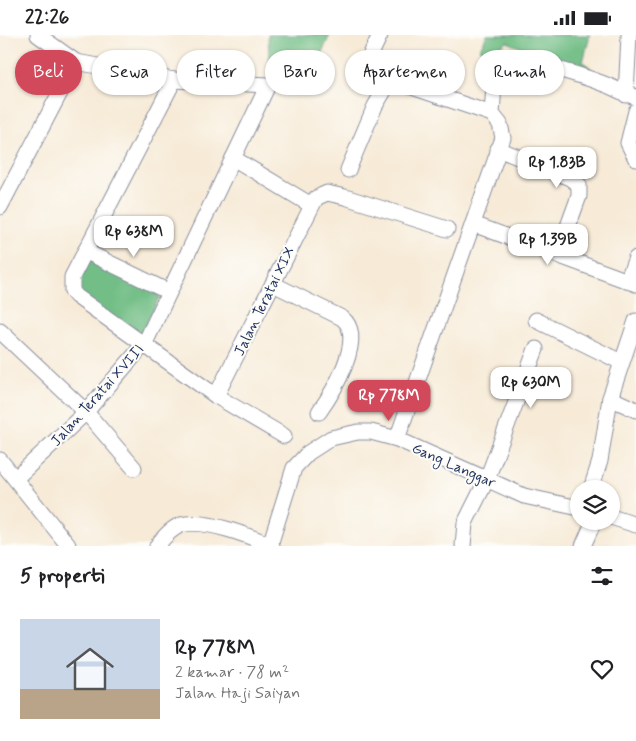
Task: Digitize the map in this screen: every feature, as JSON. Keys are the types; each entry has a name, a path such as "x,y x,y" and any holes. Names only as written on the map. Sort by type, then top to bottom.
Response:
{"street":[{"path":"38,35 59,50"},
{"path":"373,50 380,35"},
{"path":"397,439 503,138 502,130 492,114 498,63 502,59 548,67 604,84 631,96 629,35"},
{"path":"82,63 174,80 84,251 72,277 72,291 76,296 145,343 216,397 284,436"},
{"name":"Jalan Teratai XVIII","path":"16,478 86,412 145,343 268,85 174,80"},
{"path":"0,207 59,95"},
{"path":"348,170 382,95"},
{"path":"437,95 492,114"},
{"path":"636,111 628,143 636,159"},
{"path":"498,149 570,178 579,185 579,196 558,254"},
{"path":"233,158 311,205 316,198 327,193 447,229"},
{"name":"Jalan Teratai XIX","path":"216,397 274,284 311,205"},
{"path":"473,224 558,254 631,283 636,258"},
{"path":"84,251 169,292"},
{"path":"274,284 342,318 349,326 348,353 342,373 319,412"},
{"path":"536,320 622,362"},
{"path":"594,480 600,461 610,399 636,321"},
{"path":"0,331 86,412 134,468"},
{"path":"463,546 465,523 487,479 536,349"},
{"path":"610,399 636,410"},
{"name":"Gang Langgar","path":"160,542 177,527 192,524 215,526 271,545 294,469 308,453 331,438 358,432 372,432 397,439 524,495 570,506"},
{"path":"0,460 68,545"},
{"path":"620,520 636,525"},
{"path":"583,546 590,530"}],"green space":[{"path":"268,35 330,35 323,50 269,50"},
{"path":"487,35 590,35 583,62 591,68 588,74 564,65 564,50 527,50 507,42 497,50 480,49"},
{"path":"92,256 160,296 140,336 74,292"}]}
